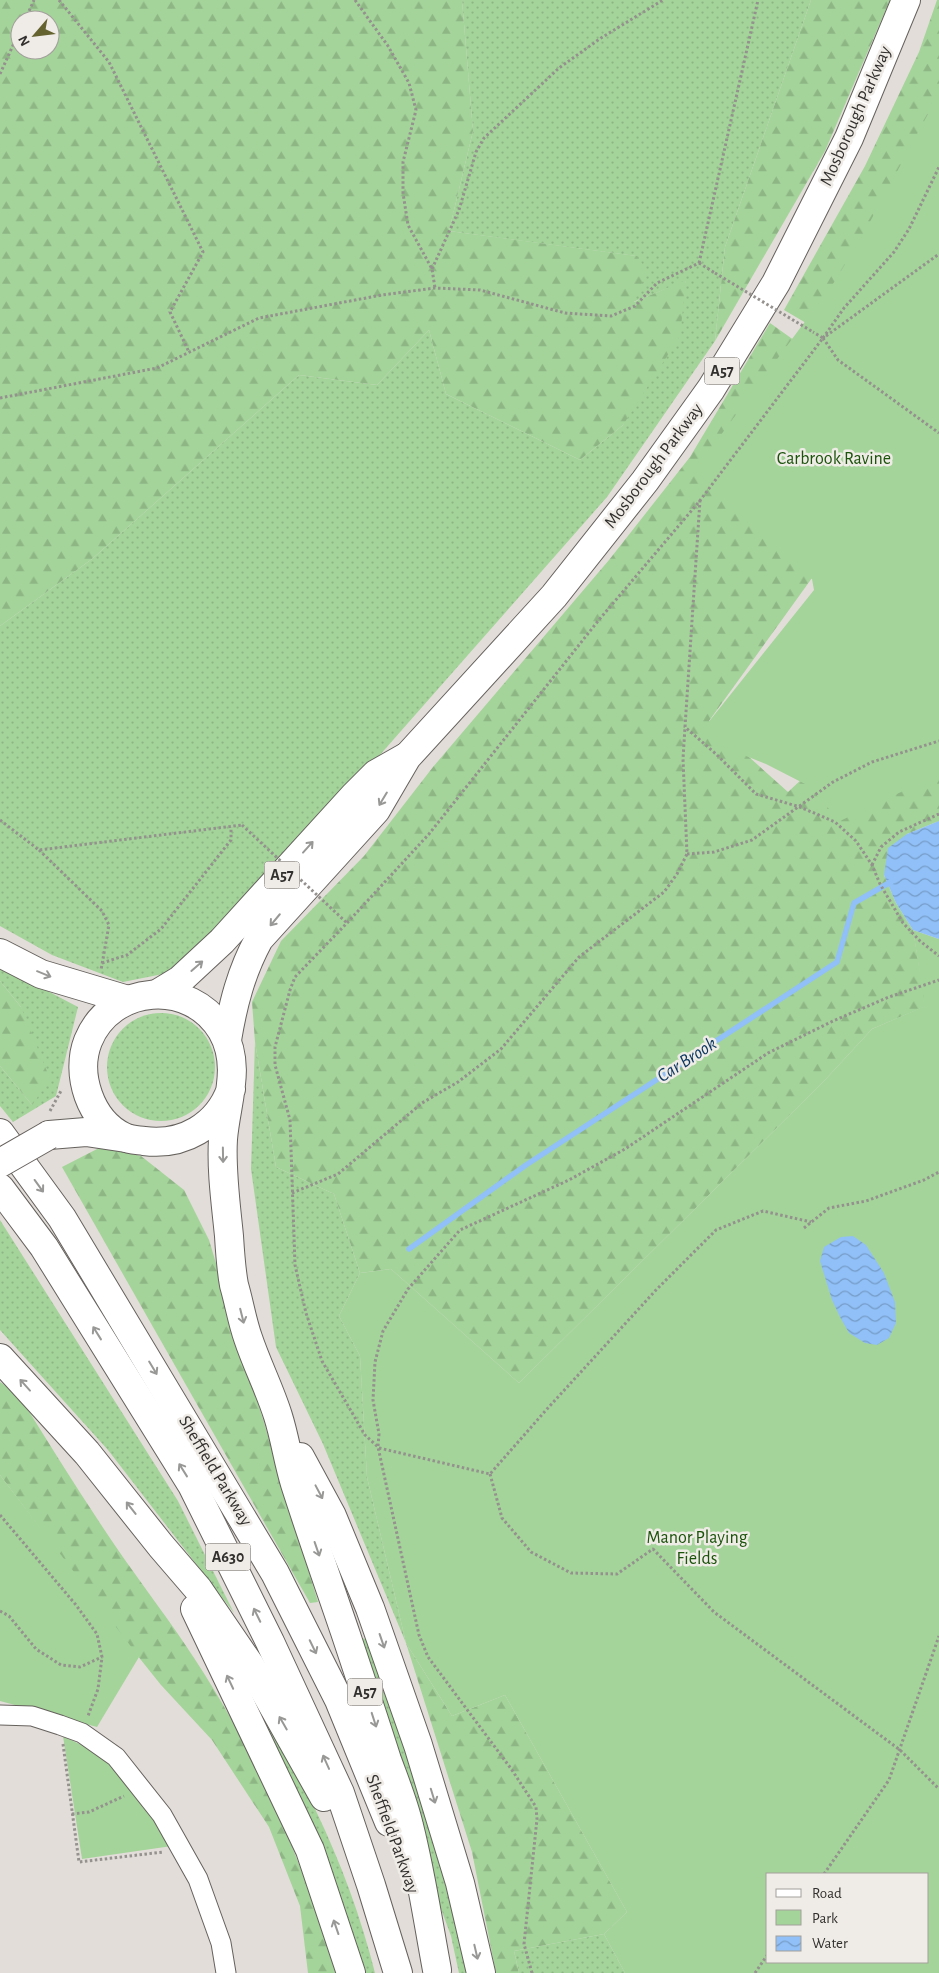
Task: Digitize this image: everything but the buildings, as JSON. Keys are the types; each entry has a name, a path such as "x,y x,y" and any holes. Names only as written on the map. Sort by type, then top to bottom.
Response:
{"highway":[{"name":"Mosborough Parkway","path":"227,1040 239,983 247,960 259,939 376,810 407,757 554,596 645,481 711,389 776,283 849,138 906,0"},
{"name":"Mosborough Parkway","path":"157,994 180,980 222,941 376,774 407,757"},
{"path":"0,953 41,974 128,1000"},
{"name":"A57","path":"127,1139 116,1132 98,1113 87,1091 83,1073 84,1058 87,1043 94,1030 103,1017 115,1007 142,995 172,995 199,1006 220,1027 227,1040 232,1060 231,1089 223,1140 224,1192 233,1279 247,1336 279,1418 294,1480 409,1826 438,1971"},
{"name":"A57","path":"49,1135 86,1132 160,1143 182,1139 201,1129 217,1114 226,1104 231,1089"},
{"name":"A57","path":"0,1162 49,1135 68,1121 80,1110 87,1091"},
{"name":"Sheffield Parkway","path":"0,1133 62,1218 77,1242 275,1573 308,1636 339,1700 377,1790 414,1891 438,1971"},
{"name":"Sheffield Parkway","path":"0,1188 44,1247 192,1485 270,1642 340,1793 396,1965"},
{"path":"0,1358 86,1452 161,1546 198,1588 250,1665 324,1796 396,1965"},
{"path":"279,1418 332,1516 370,1608 418,1745 460,1883 481,1973"},
{"path":"161,1546 190,1598 310,1850 352,1973"}],"street":[{"path":"0,1714 32,1716 82,1733 116,1757 162,1815 198,1879 221,1943 226,1973"}],"path":[{"path":"59,0 109,62 203,252 170,312 189,352"},
{"path":"355,0 388,46 409,82 416,110 403,162 403,193 408,225 432,269 435,288"},
{"path":"432,269 459,210 476,152 484,138 559,68 601,38 663,0"},
{"path":"699,263 758,0"},
{"path":"0,74 10,52"},
{"path":"490,1474 379,1447 365,1435 322,1361 306,1313 295,1265 290,1120 275,1065 275,1047 290,990 295,977 347,924 429,834 598,621 700,500 844,308 894,252 910,229 939,167"},
{"path":"823,338 939,254"},
{"path":"0,398 157,368 259,318 382,295 435,288 480,290 566,313 611,316 635,306 657,283 699,263"},
{"path":"699,263 823,338 838,360 939,433"},
{"path":"292,1193 338,1174 422,1103 458,1082 501,1050 579,957 664,892 677,874 687,854 683,758 700,500"},
{"path":"685,727 716,754 756,794 800,807 835,822 856,841 872,865 880,884 903,923 920,941 939,956"},
{"path":"687,854 714,852 752,840 833,782 872,762 939,741"},
{"path":"872,865 881,847 899,832 939,814"},
{"path":"0,820 39,850 242,825 347,924"},
{"path":"102,963 127,955 161,929 231,840 231,826"},
{"path":"532,1973 524,1944 537,1819 536,1807 512,1770 428,1657 419,1635 379,1447 379,1434 373,1400 375,1362 383,1331 408,1289 460,1230 569,1180 625,1149 768,1053 833,1021 889,997 939,980"},
{"path":"804,1228 829,1208 866,1201 924,1180 939,1172"},
{"path":"490,1474 649,1297 716,1230 763,1211 811,1222"},
{"path":"490,1474 502,1518 531,1552 571,1573 616,1574 653,1550 714,1612 900,1750 939,1789"},
{"path":"0,1515 76,1605 97,1634 102,1657 98,1689 82,1733"},
{"path":"0,1611 9,1616 36,1649 61,1665 80,1667 102,1657"},
{"path":"825,1873 889,1780 939,1636"},
{"path":"60,1725 79,1862 181,1849"},
{"path":"72,1814 89,1812 140,1788"},
{"path":"754,1973 766,1957"}],"green space":[{"path":"0,0 462,0 473,131 449,231 637,256 647,271 634,302 686,280 680,336 623,425 580,460 446,394 429,330 377,385 299,375 92,559 0,626"},
{"path":"462,0 811,0 725,247 715,341 607,497 305,840 221,931 163,974 123,982 52,955 0,926 0,626 92,559 299,375 377,385 429,330 446,394 580,460 623,425 686,281 633,302 636,256 449,231 473,131"},
{"path":"811,0 890,0 825,151 715,341 725,247"},
{"path":"937,0 939,0 939,160 823,333 784,310 865,166 919,52"},
{"name":"Carbrook Ravine","path":"939,85 939,774 840,821 807,785 766,764 716,744 707,737 703,729 814,590 812,579 767,543 714,486 692,469 715,443 835,281 865,231 928,114"},
{"path":"770,323 805,348 812,578 709,721 788,792 877,709 939,752 939,821 907,834 884,875 896,903 913,930 926,1006 872,1029 824,1081 519,1383 391,1269 360,1273 334,1194 276,1167 255,1042 252,1002 281,941 364,856 433,767 609,560 690,457"},
{"name":"Manor Playing Fields","path":"913,930 939,939 939,1973 625,1973 604,1934 627,1912 505,1695 452,1716 406,1643 367,1477 360,1356 339,1316 360,1273 391,1269 519,1383 824,1081 872,1029 925,1006"},
{"path":"0,966 78,1007 56,1096 13,1122 0,1106 0,1066 32,1105 21,1007 0,981"},
{"path":"0,981 21,1007 50,1079 32,1105 0,1066"},
{"path":"161,1013 182,1017 199,1029 211,1046 215,1067 211,1088 199,1105 182,1117 161,1121 140,1117 123,1105 111,1088 107,1067 111,1046 123,1029 140,1017"},
{"path":"255,1042 276,1167 334,1194 360,1273 339,1316 360,1356 367,1477 406,1643 323,1444 276,1347 251,1169"},
{"path":"101,1147 141,1156 184,1190 209,1240 318,1602 310,1603 62,1167"},
{"path":"0,1220 178,1501 234,1613 108,1450 0,1330"},
{"path":"0,1382 18,1394 103,1528 167,1618 219,1697 240,1735 277,1812 324,1932 337,1973 308,1973 300,1906 269,1827 212,1740 161,1685 109,1620 0,1475"},
{"path":"0,1475 139,1657 97,1727 0,1701"},
{"path":"361,1638 366,1639 422,1799 453,1907 469,1973 459,1973 451,1936 436,1895"},
{"path":"406,1643 452,1716 505,1695 627,1912 604,1934 514,1951 519,1973 496,1973 472,1852"},
{"path":"263,1718 266,1720 298,1777 325,1831 357,1911 375,1973 363,1973 259,1721"},
{"path":"63,1736 108,1758 143,1799 172,1846 82,1859"},
{"path":"604,1934 625,1973 519,1973 514,1951"}],"water":[{"path":"939,821 939,939 913,930 896,903 884,875 888,848 907,834"},
{"path":"853,1236 866,1245 884,1273 895,1302 896,1323 889,1338 877,1345 865,1343 849,1333 832,1300 820,1261 824,1247 841,1237"}],"waterway":[{"name":"Car Brook","path":"409,1249 526,1165 837,962 854,903 894,880"}]}
